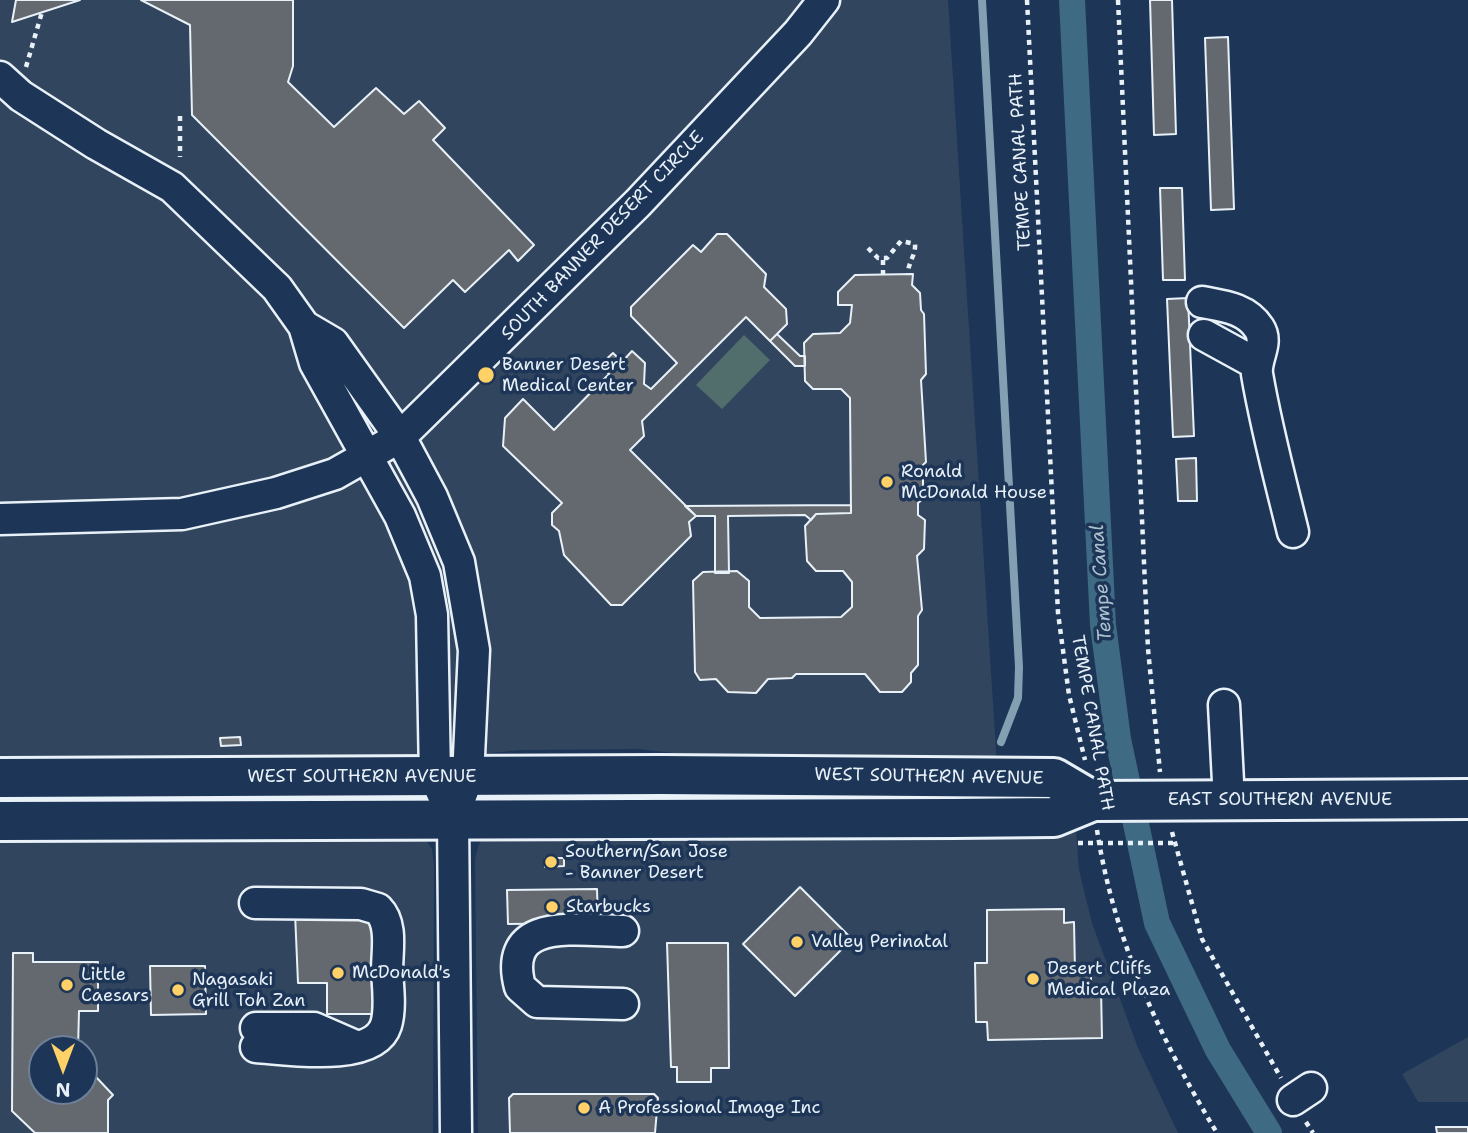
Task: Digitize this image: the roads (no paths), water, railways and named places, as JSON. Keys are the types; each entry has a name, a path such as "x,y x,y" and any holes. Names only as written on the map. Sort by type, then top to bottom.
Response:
{"main road":[{"name":"WEST SOUTHERN AVENUE","path":"12,778 674,775 1054,778 1098,801"},
{"path":"12,778 13,821 1054,817 1098,801"},
{"name":"EAST SOUTHERN AVENUE","path":"1098,801 1468,799"}],"street":[{"name":"SOUTH BANNER DESERT CIRCLE","path":"0,519 182,514 276,493 335,474 400,438 638,203 798,33 824,0"},
{"path":"13,73 22,96 96,144 172,187 277,288 304,326 315,363 414,544 425,576 432,615 452,777 456,1133"},
{"path":"1202,302 1247,314 1261,330 1263,349 1255,363 1268,439 1293,531"},
{"path":"304,326 333,343 400,438 448,531 465,589 474,650 452,777"},
{"path":"1204,335 1255,363"},
{"path":"1224,705 1229,801"},
{"path":"255,903 361,904 383,913 387,925 386,1026 376,1040 337,1051 256,1038"},
{"path":"623,931 540,933 522,946 517,961 520,987 537,1002 623,1003"}],"waterway":[{"path":"982,0 1019,667 1018,698 1001,742"},
{"name":"Tempe Canal","path":"1072,0 1103,625 1118,739 1157,923 1218,1050 1269,1133"}],"place":[{"name":"Banner Desert Medical Center","path":"486,375"},
{"name":"Ronald McDonald House","path":"887,482"},
{"name":"Southern/San Jose - Banner Desert","path":"551,862"},
{"name":"Starbucks","path":"552,907"},
{"name":"Valley Perinatal","path":"797,942"},
{"name":"McDonald's","path":"338,973"},
{"name":"Desert Cliffs Medical Plaza","path":"1033,979"},
{"name":"Little Caesars","path":"67,985"},
{"name":"Nagasaki Grill Toh Zan","path":"178,990"},
{"name":"A Professional Image Inc","path":"584,1108"}]}
